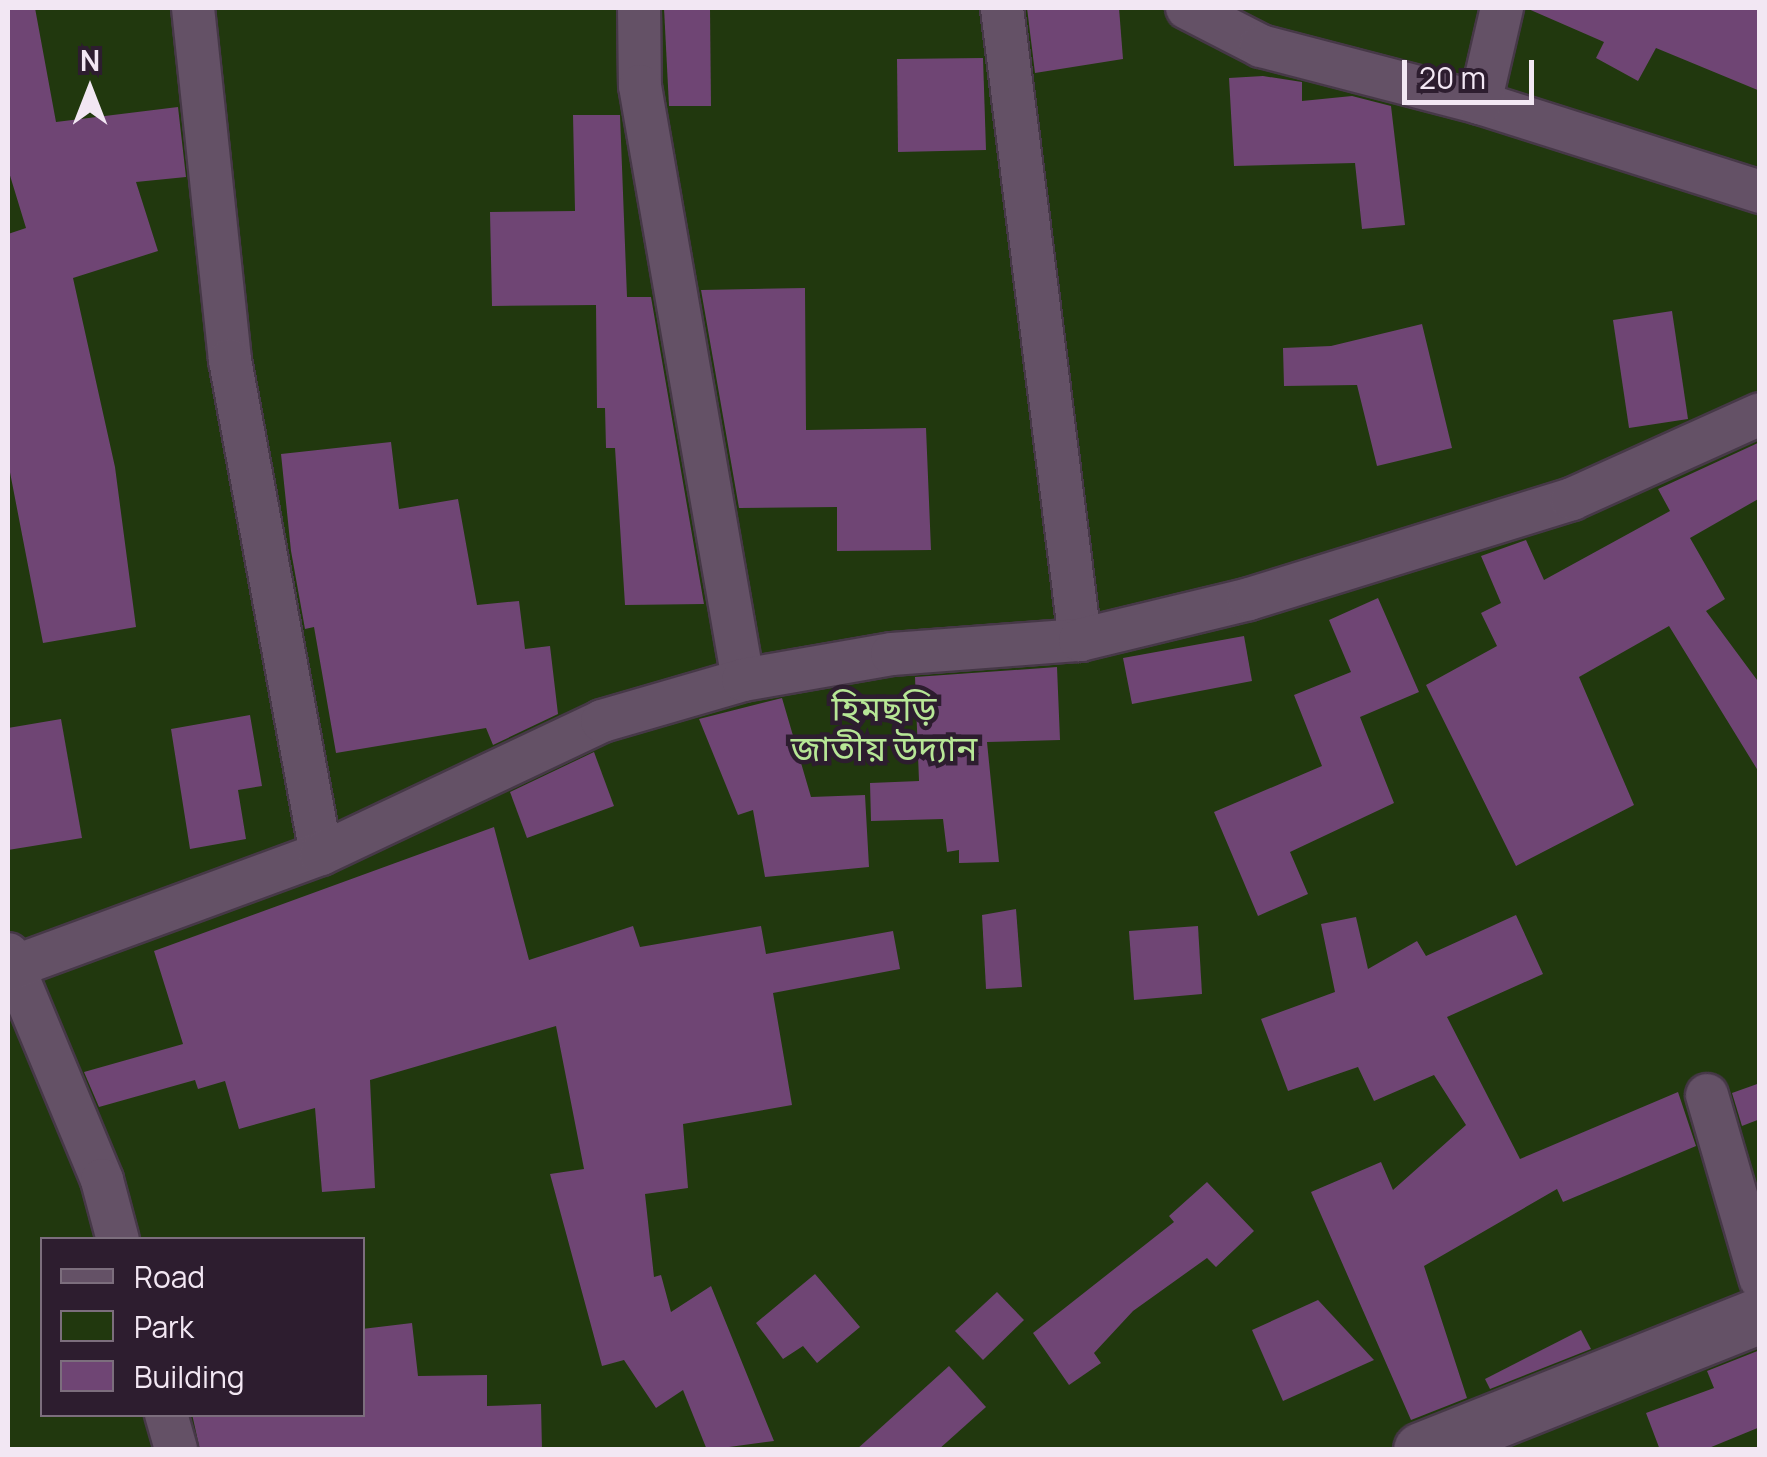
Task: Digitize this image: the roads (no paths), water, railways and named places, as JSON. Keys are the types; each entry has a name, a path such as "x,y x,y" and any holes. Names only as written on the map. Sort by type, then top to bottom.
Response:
{"street":[{"path":"193,8 230,360 320,854"},
{"path":"639,8 640,86 743,680"},
{"path":"1002,8 1080,640"},
{"path":"1187,8 1260,46 1480,103 1760,192"},
{"path":"1480,103 1502,8"},
{"path":"117,1237 102,1180 9,963 320,854 602,720 743,680 892,654 1080,640 1250,598 1572,498 1760,414"},
{"path":"1707,1095 1760,1278"},
{"path":"1421,1450 1760,1315"},
{"path":"167,1417 176,1450"}],"park label":[{"name":"হিমছড়ি জাতীয় উদ্যান","path":"884,728"}]}
